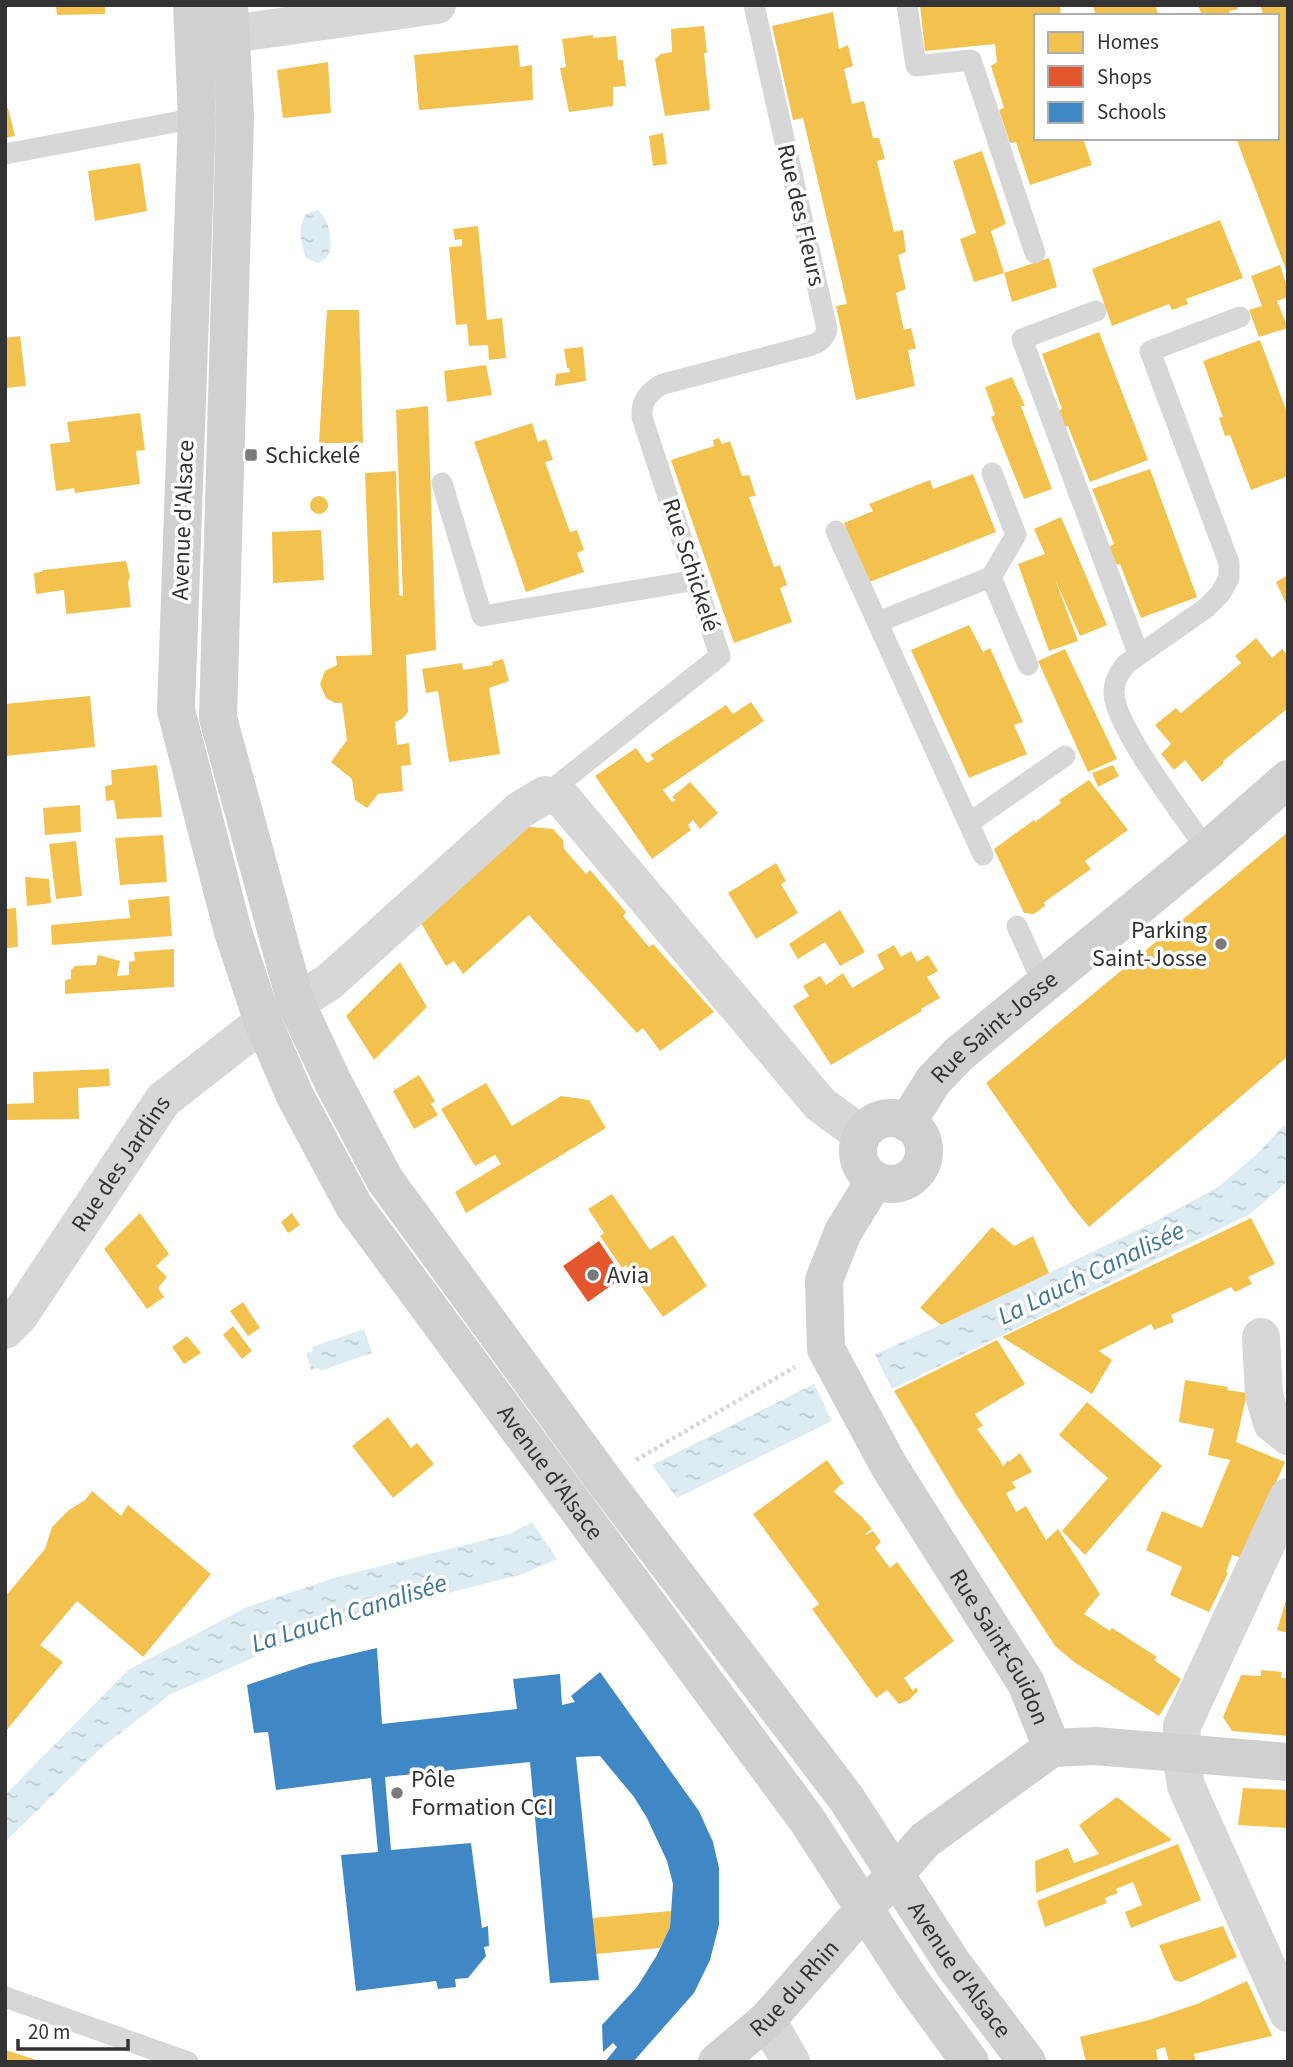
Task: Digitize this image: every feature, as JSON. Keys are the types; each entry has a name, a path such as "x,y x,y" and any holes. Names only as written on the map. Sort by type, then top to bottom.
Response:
{"main road":[{"name":"Avenue d'Alsace","path":"192,5 197,118 176,710 233,932 263,1023 295,1096 354,1206 807,1820 911,1981 970,2062"},
{"name":"Avenue d'Alsace","path":"230,20 235,116 219,718 296,1003 333,1082 385,1180 603,1479 846,1798 953,1964 1027,2062"},
{"name":"Rue Saint-Josse","path":"907,1123 933,1081 959,1054 1207,850 1288,779"},
{"path":"263,1023 296,1003"},
{"path":"887,1118 907,1123 921,1138 923,1158 919,1167 913,1175 895,1184 875,1180 861,1165 858,1155 862,1135 877,1121 887,1118"},
{"name":"Rue Saint-Guidon","path":"875,1180 844,1232 824,1280 826,1349 889,1466 1026,1683 1052,1748 1095,1746 1288,1762"},
{"path":"895,1874 925,1840 1052,1748"},
{"name":"Avenue d'Alsace","path":"864,1909 895,1874"},
{"name":"Rue du Rhin","path":"717,2062 767,2020 864,1909"}],"street":[{"path":"230,20 437,5"},
{"path":"545,795 561,797 820,1104 862,1135"},
{"name":"Rue Schickelé","path":"296,1003 329,982 520,810 545,795"},
{"name":"Rue des Jardins","path":"5,1330 19,1316 163,1100 263,1023"},
{"path":"1261,1337 1264,1395 1272,1423 1288,1436"},
{"path":"1288,1497 1182,1726 1181,1753 1186,1786 1288,2013"},
{"path":"767,2020 791,2062"}],"lane":[{"name":"Rue des Fleurs","path":"739,364 812,345 823,339 827,329 754,5"},
{"path":"907,5 916,66 971,60 1035,253"},
{"path":"5,154 197,118"},
{"path":"1096,311 1022,339 1138,653"},
{"path":"1207,850 1136,745 1119,713 1114,694 1117,676 1138,653 1206,608 1220,594 1229,578 1229,562 1150,351 1240,317"},
{"name":"Rue Schickelé","path":"545,795 720,656 642,417 642,406 651,392 663,383 739,364"},
{"path":"878,622 991,577 1016,535 992,473"},
{"path":"442,483 482,615 697,580"},
{"path":"836,531 983,855"},
{"path":"991,577 1028,665"},
{"path":"969,823 1065,756"},
{"path":"1017,926 1043,984"},
{"path":"5,1997 188,2062"}],"path":[{"path":"603,1479 826,1349"}],"water":[{"path":"317,210 328,224 331,239 327,257 317,263 306,258 301,230 306,214"},
{"name":"La Lauch Canalisée","path":"1284,1125 1288,1128 1288,1181 1250,1214 892,1389 875,1354 1152,1223 1218,1187 1258,1153"},
{"path":"364,1329 372,1353 320,1371 318,1368 311,1370 306,1353 313,1351 312,1347"},
{"path":"814,1384 832,1421 677,1498 652,1465"},
{"name":"La Lauch Canalisée","path":"532,1522 557,1559 523,1574 424,1599 310,1633 171,1694 101,1748 5,1842 5,1795 128,1670 247,1607 337,1577 509,1534"}],"building: Homes":[{"path":"56,5 105,5 105,14 57,15"},
{"path":"920,5 1060,5 1061,14 1034,14 1034,140 1084,140 1092,165 1030,185 1016,142 1010,143 999,110 1004,108 991,66 997,62 995,44 925,51"},
{"path":"1093,5 1155,5 1158,14 1095,14"},
{"path":"1198,5 1237,5 1238,9 1229,11 1230,14 1201,14"},
{"path":"1260,5 1288,5 1288,275 1237,140 1279,140 1279,14 1263,14"},
{"path":"833,12 839,49 848,45 853,66 844,69 852,104 864,101 873,138 879,138 885,159 877,161 894,232 903,230 906,252 898,255 906,289 896,293 904,330 911,328 916,349 908,350 915,386 856,400 836,306 847,304 803,118 793,120 772,26"},
{"path":"704,26 710,110 665,116 655,59 661,54 672,52 671,29"},
{"path":"593,35 593,38 616,36 618,60 623,60 626,86 613,87 613,106 569,112 560,68 566,67 562,39"},
{"path":"518,45 520,67 532,65 533,100 419,110 414,55"},
{"path":"328,62 331,113 283,118 277,70"},
{"path":"8,108 15,136 5,138 5,109"},
{"path":"663,133 667,164 653,166 649,136"},
{"path":"982,151 1006,224 991,231 1004,273 974,282 960,239 976,233 953,161"},
{"path":"140,163 147,211 95,221 88,171"},
{"path":"1220,220 1243,278 1186,299 1188,304 1172,310 1169,304 1112,326 1092,269"},
{"path":"478,226 487,320 502,318 506,358 489,360 488,345 469,346 467,324 456,325 449,247 462,246 462,239 455,240 453,229"},
{"path":"1049,258 1057,287 1012,302 1004,273"},
{"path":"1280,265 1288,297 1277,301 1288,328 1259,337 1249,310 1262,306 1251,276"},
{"path":"327,310 359,310 363,443 319,443"},
{"path":"1099,332 1148,460 1090,482 1068,426 1064,427 1058,411 1062,409 1042,354"},
{"path":"20,336 26,386 5,388 5,338"},
{"path":"1260,340 1288,415 1288,476 1251,490 1230,435 1225,436 1219,418 1223,417 1203,361"},
{"path":"583,347 586,381 555,386 556,374 570,372 564,349"},
{"path":"486,365 492,395 447,402 444,371"},
{"path":"1012,377 1025,406 1021,406 1052,489 1024,499 991,417 995,415 985,387"},
{"path":"428,406 436,650 406,655 408,712 395,722 397,745 409,743 411,765 401,766 403,791 378,794 367,808 355,800 352,779 331,762 347,740 342,703 326,698 320,684 325,671 337,665 336,656 372,655 365,473 396,471 399,595 403,596 396,410"},
{"path":"140,413 145,450 136,451 140,484 75,493 74,488 56,491 50,444 70,442 67,422"},
{"path":"532,423 538,442 546,439 553,460 545,462 570,532 577,530 584,550 577,553 584,572 526,592 474,442"},
{"path":"719,438 722,444 730,441 742,476 749,475 756,496 749,497 774,567 780,565 787,585 780,588 792,622 734,643 671,460 714,446 713,440"},
{"path":"1150,469 1197,597 1141,618 1120,564 1117,565 1109,547 1114,544 1092,489"},
{"path":"973,474 996,532 867,583 844,523 873,511 869,504 930,480 933,489"},
{"path":"319,496 325,499 328,505 325,511 319,514 313,511 310,505 313,499"},
{"path":"1061,517 1107,625 1080,636 1055,579 1078,641 1049,651 1018,564 1045,554 1034,529"},
{"path":"321,530 324,580 273,583 272,532"},
{"path":"126,561 130,577 128,582 131,607 66,614 64,590 36,594 34,573"},
{"path":"1288,575 1288,608 1276,582"},
{"path":"969,625 983,652 990,648 1023,722 1014,725 1027,754 969,778 911,650"},
{"path":"1256,638 1272,658 1282,649 1288,655 1288,708 1223,761 1223,764 1202,782 1185,760 1174,770 1161,754 1171,744 1155,725 1176,708 1181,713 1241,663 1235,656"},
{"path":"1065,649 1117,759 1088,772 1038,661"},
{"path":"503,659 509,681 489,688 500,754 449,762 438,691 426,693 422,669 462,663 463,670 493,665 492,662"},
{"path":"90,696 95,747 5,756 5,704"},
{"path":"751,702 764,721 663,790 672,802 676,800 672,797 690,782 718,813 700,829 693,820 688,825 691,830 652,859 595,776 636,748 647,763 654,759 650,755 726,705 733,714"},
{"path":"157,765 162,817 117,819 114,800 106,801 105,786 112,785 111,770"},
{"path":"1113,765 1119,776 1098,787 1092,773"},
{"path":"1089,780 1128,830 1085,861 1091,869 1043,903 1046,905 1034,914 1024,913 994,849 1034,820 1035,822 1061,803 1059,800"},
{"path":"80,805 81,832 45,835 43,808"},
{"path":"520,826 553,829 563,840 564,849 586,874 590,870 626,912 623,916 649,947 653,944 714,1012 660,1051 643,1028 637,1033 529,915 463,974 454,961 446,966 421,923"},
{"name":"Parking Saint-Josse","path":"1288,832 1288,1056 1089,1227 986,1083"},
{"path":"163,835 167,882 120,885 115,838"},
{"path":"76,841 82,896 56,899 49,844"},
{"path":"776,863 786,881 781,884 798,913 756,939 728,893"},
{"path":"25,877 49,879 51,903 27,906"},
{"path":"169,896 172,936 52,945 51,925 130,918 128,900"},
{"path":"16,908 18,947 5,948 5,909"},
{"path":"840,910 865,952 840,966 825,942 798,959 789,944"},
{"path":"894,945 901,957 911,951 917,962 928,955 938,971 927,977 940,998 831,1065 793,1006 809,996 803,986 820,976 826,985 843,973 852,988 884,969 877,955"},
{"path":"174,949 174,987 65,994 65,980 71,979 71,970 75,966 96,965 98,955 120,961 117,976 129,975 129,962 135,961 134,952"},
{"path":"400,962 427,1007 374,1060 346,1016"},
{"path":"109,1069 110,1086 78,1088 79,1119 7,1120 6,1104 34,1103 33,1072"},
{"path":"419,1075 435,1101 431,1104 438,1115 414,1129 393,1091"},
{"path":"486,1083 512,1126 561,1096 589,1100 606,1128 466,1213 455,1192 501,1164 495,1155 475,1166 441,1109"},
{"path":"612,1194 650,1250 673,1235 707,1286 663,1317 626,1265 622,1268 600,1236 604,1233 588,1209"},
{"path":"140,1213 169,1254 156,1266 167,1277 158,1288 164,1297 147,1309 104,1249"},
{"path":"292,1213 300,1225 288,1233 281,1222"},
{"path":"1251,1218 1275,1264 1248,1277 1252,1284 1235,1292 1231,1287 1171,1315 1174,1322 1154,1330 1151,1324 1099,1351 1112,1360 1092,1394 1002,1337"},
{"path":"992,1227 1014,1246 1033,1236 1049,1273 941,1325 920,1308"},
{"path":"243,1302 260,1328 248,1336 230,1311"},
{"path":"233,1326 252,1351 242,1359 223,1335"},
{"path":"187,1336 201,1353 184,1364 172,1347"},
{"path":"997,1340 1025,1384 975,1414 983,1426 977,1429 1003,1467 1008,1460 1009,1462 1020,1453 1032,1472 1012,1482 1016,1488 1006,1493 1016,1512 1026,1506 1046,1540 1058,1529 1100,1594 1084,1614 1110,1631 1112,1628 1157,1657 1154,1660 1181,1679 1159,1716 1074,1662 1055,1646 957,1496 894,1391"},
{"path":"1185,1380 1247,1393 1236,1442 1285,1462 1243,1558 1232,1555 1226,1572 1228,1573 1209,1612 1170,1595 1182,1567 1146,1550 1162,1511 1202,1528 1230,1460 1208,1455 1214,1429 1179,1422"},
{"path":"1087,1402 1162,1466 1085,1555 1062,1531 1108,1478 1059,1435"},
{"path":"388,1417 411,1448 417,1443 434,1464 393,1498 352,1446"},
{"path":"827,1460 844,1484 834,1492 872,1529 865,1534 873,1531 881,1542 875,1548 890,1568 897,1562 954,1641 904,1678 913,1691 916,1687 918,1691 909,1700 899,1704 887,1690 876,1698 812,1609 819,1604 753,1514"},
{"path":"92,1491 121,1516 128,1505 211,1574 143,1657 77,1601 40,1645 63,1662 5,1732 5,1597 45,1549 52,1527"},
{"path":"1288,1597 1288,1633 1277,1630"},
{"path":"1261,1670 1282,1672 1281,1678 1288,1678 1288,1736 1232,1731 1223,1717 1241,1675 1261,1676"},
{"path":"1243,1788 1288,1790 1288,1828 1238,1825"},
{"path":"1117,1797 1172,1840 1036,1893 1035,1861 1068,1848 1074,1863 1099,1854 1079,1825"},
{"path":"1178,1844 1201,1900 1131,1928 1125,1912 1142,1905 1133,1882 1116,1889 1118,1893 1105,1898 1107,1903 1045,1927 1037,1901"},
{"path":"671,1911 670,1927 660,1948 596,1954 592,1918"},
{"path":"1223,1926 1237,1957 1181,1982 1174,1980 1159,1945"},
{"path":"1247,1981 1272,2036 1194,2054 1196,2062 1169,2062 1165,2047 1156,2050 1158,2062 1086,2062 1080,2037 1149,2020 1197,2004"},
{"path":"5,2050 40,2061 40,2062 5,2062"}],"building: Shops":[{"path":"599,1241 623,1277 588,1302 563,1266"}],"building: Schools":[{"path":"377,1648 382,1724 517,1709 513,1679 560,1674 562,1705 575,1702 571,1696 600,1672 699,1811 713,1842 719,1868 719,1925 710,1960 694,1993 633,2062 605,2062 617,2047 613,2043 603,2052 602,2025 637,1987 657,1955 670,1927 673,1884 667,1861 647,1818 634,1797 600,1756 576,1757 599,1980 550,1983 530,1762 385,1777 391,1850 471,1843 482,1928 488,1926 489,1946 484,1947 486,1956 468,1978 455,1979 456,1987 438,1989 436,1981 356,1991 341,1855 378,1852 371,1778 276,1790 268,1732 254,1733 247,1685 309,1664"}],"place":[{"name":"Schickelé","path":"251,455"},
{"name":"Parking Saint-Josse","path":"1221,944"},
{"name":"Avia","path":"593,1275"},
{"name":"Pôle Formation CCI","path":"397,1793"}]}
